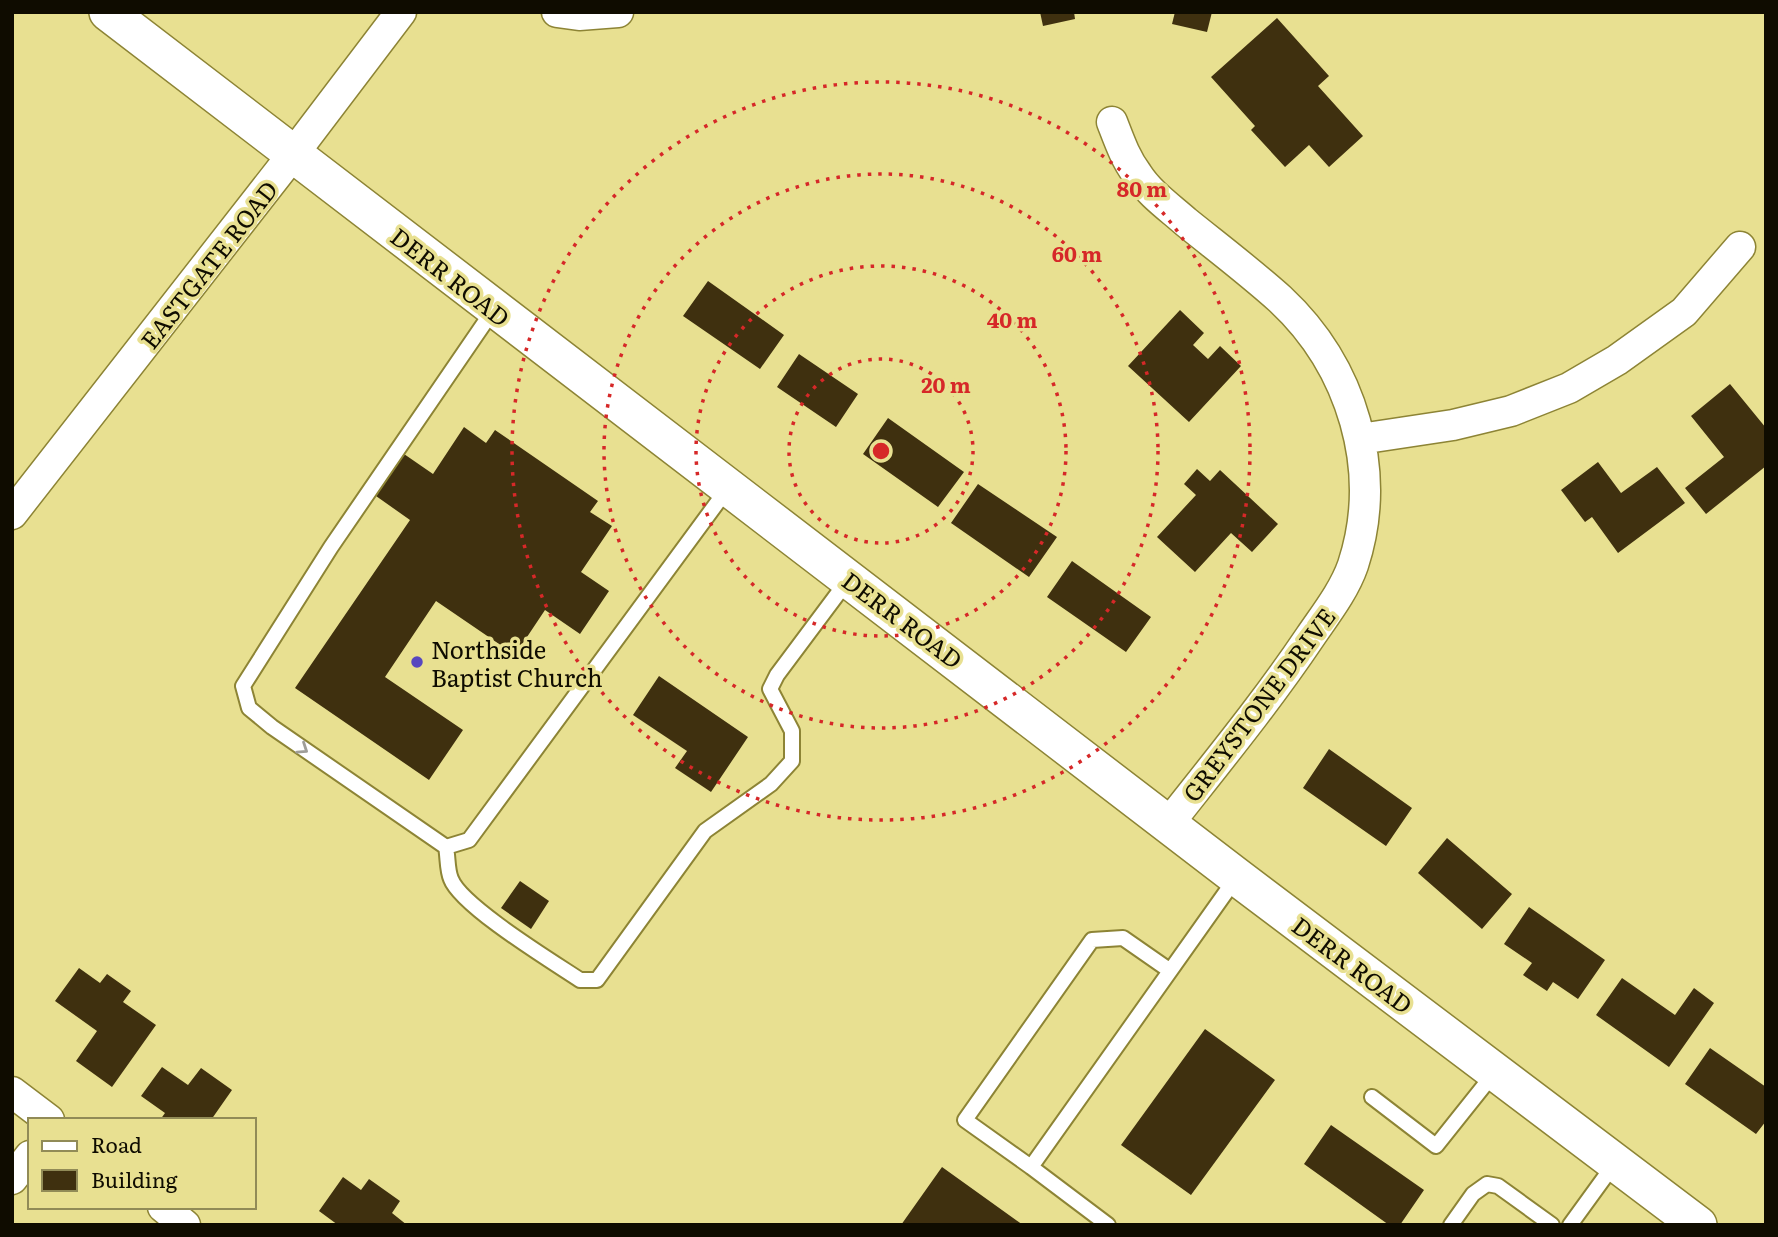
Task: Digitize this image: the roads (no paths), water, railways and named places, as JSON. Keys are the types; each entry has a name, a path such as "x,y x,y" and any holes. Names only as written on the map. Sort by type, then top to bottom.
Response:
{"street":[{"name":"DERR ROAD","path":"108,12 1237,877 1698,1225"},
{"name":"EASTGATE ROAD","path":"12,514 401,12"},
{"path":"557,12 579,15 618,12"},
{"name":"GREYSTONE DRIVE","path":"1112,122 1124,155 1138,177 1161,201 1280,300 1313,335 1333,364 1349,398 1360,439 1365,489 1363,524 1352,566 1336,599 1293,663 1169,823"},
{"path":"1360,439 1465,422 1511,411 1569,388 1617,360 1684,312 1740,247"},
{"path":"12,1092 46,1118"},
{"path":"12,1179 28,1159"},
{"path":"165,1209 185,1225"}],"lane":[{"path":"494,309 331,547 243,686 249,708 272,727 446,847 451,879 461,894 492,920 580,980 597,980 705,831 771,784 793,761 792,731 770,689 777,675 850,578"},
{"path":"446,847 469,840 729,486"},
{"path":"1031,1167 1237,877"},
{"path":"1108,1225 965,1120 1092,940 1123,938 1169,970"},
{"path":"1372,1097 1436,1146 1495,1071"},
{"path":"1570,1225 1616,1162"},
{"path":"1451,1225 1473,1194 1487,1185 1498,1186 1552,1225"}],"place":[{"name":"Northside Baptist Church","path":"417,662"}]}
